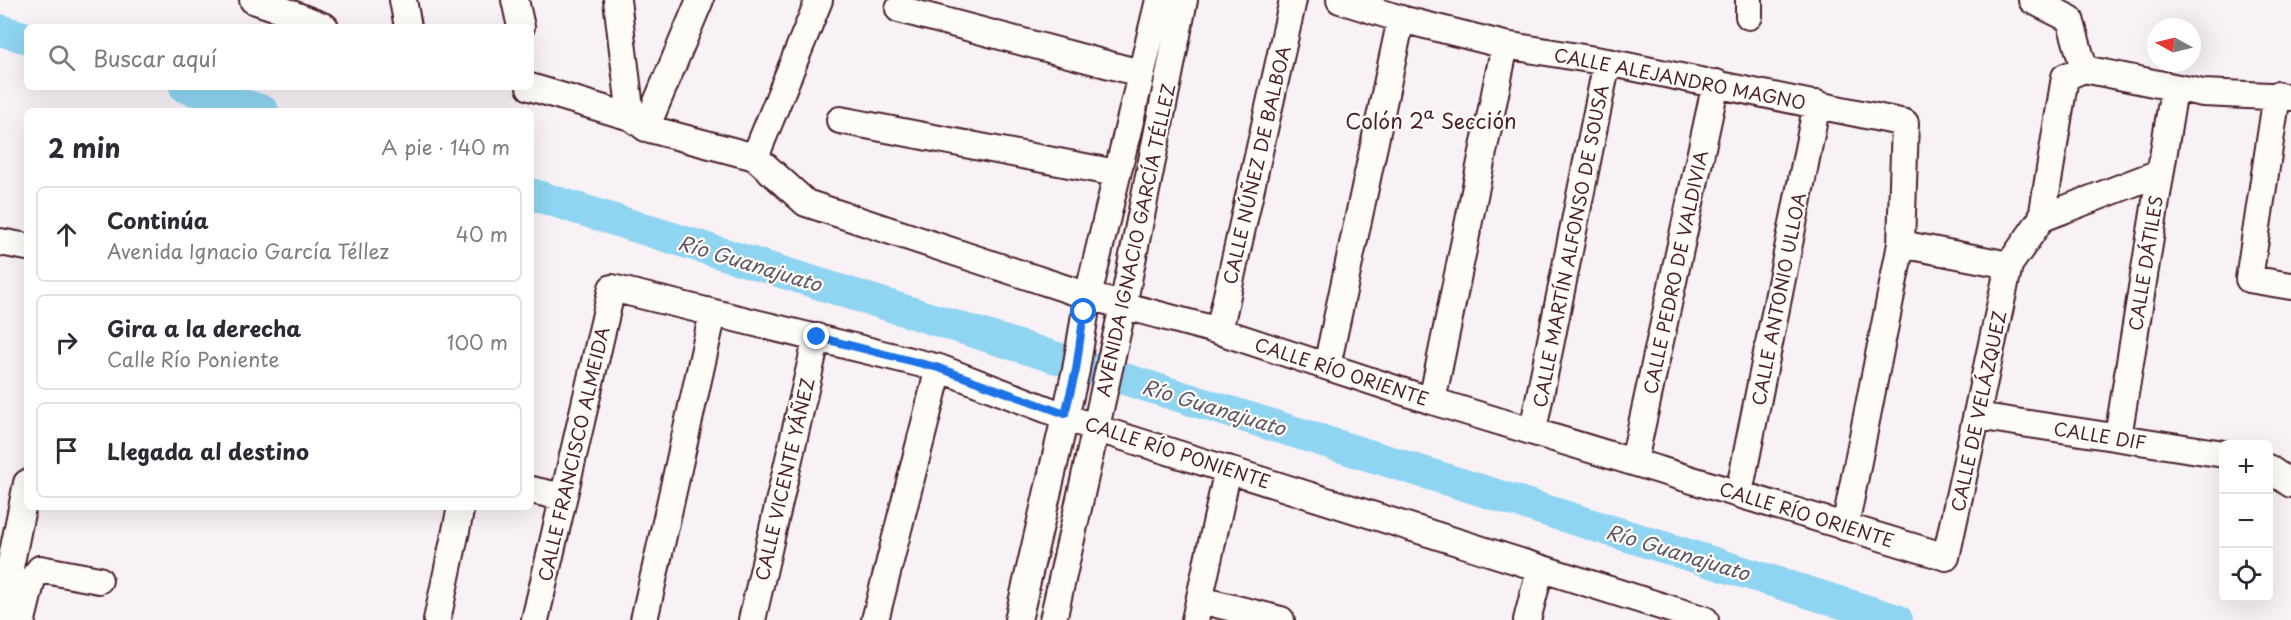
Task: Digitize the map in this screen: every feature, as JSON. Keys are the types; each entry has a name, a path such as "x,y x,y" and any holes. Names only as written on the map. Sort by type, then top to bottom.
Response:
{"street":[{"path":"253,0 297,11"},
{"path":"403,0 407,24"},
{"path":"515,0 520,24"},
{"path":"617,0 638,122"},
{"path":"638,122 700,0"},
{"path":"534,83 638,122 755,157 819,0"},
{"name":"AVENIDA IGNACIO GARCÍA TÉLLEZ","path":"1018,620 1076,370 1086,304 1159,0"},
{"name":"AVENIDA IGNACIO GARCÍA TÉLLEZ","path":"1053,620 1122,313 1184,0"},
{"name":"CALLE NÚÑEZ DE BALBOA","path":"1219,331 1293,0"},
{"name":"CALLE ALEJANDRO MAGNO","path":"1340,0 1401,19 1505,45 1716,83 1905,123 1901,244 1845,527"},
{"path":"1901,244 2009,265 2042,218 2074,73 2070,19 2032,0"},
{"path":"899,9 1140,73"},
{"path":"1327,366 1401,19"},
{"path":"1432,401 1505,45"},
{"name":"CALLE MARTÍN ALFONSO DE SOUSA","path":"1533,430 1607,62"},
{"path":"2074,73 2203,93 2284,96 2249,279 2291,285"},
{"name":"CALLE PEDRO DE VALDIVIA","path":"1634,461 1716,83"},
{"name":"CALLE DÁTILES","path":"2118,437 2174,89"},
{"name":"CALLE ANTONIO ULLOA","path":"1739,493 1817,104"},
{"path":"840,120 1116,173"},
{"name":"CALLE RÍO ORIENTE","path":"755,157 806,203 1086,304 1219,331 1432,401 1946,557"},
{"path":"2042,218 2159,173"},
{"path":"0,242 24,246"},
{"name":"CALLE DE VELÁZQUEZ","path":"1946,557 2009,265"},
{"name":"CALLE RÍO PONIENTE","path":"612,288 939,368 1228,469 1540,570 1637,610 1705,620"},
{"name":"CALLE FRANCISCO ALMEIDA","path":"535,620 612,288"},
{"path":"644,620 713,313"},
{"name":"CALLE VICENTE YÁÑEZ","path":"752,620 817,337"},
{"path":"875,620 939,368"},
{"name":"CALLE DIF","path":"1977,416 2219,453"},
{"path":"1228,469 1197,610 1281,620"},
{"path":"2273,471 2291,484"},
{"path":"534,491 563,497"},
{"path":"0,617 24,498"},
{"path":"438,620 460,510"},
{"path":"22,620 32,579 40,569 99,580"},
{"path":"1527,620 1540,570"}],"waterway":[{"name":"Río Guanajuato","path":"0,30 24,37"},
{"name":"Río Guanajuato","path":"195,90 253,108"},
{"name":"Río Guanajuato","path":"534,195 1897,620"}],"district":[{"name":"Colón 2ª Sección","path":"1431,120"}],"route":[{"path":"817,337 939,368 1065,414 1076,370 1084,312"}]}
